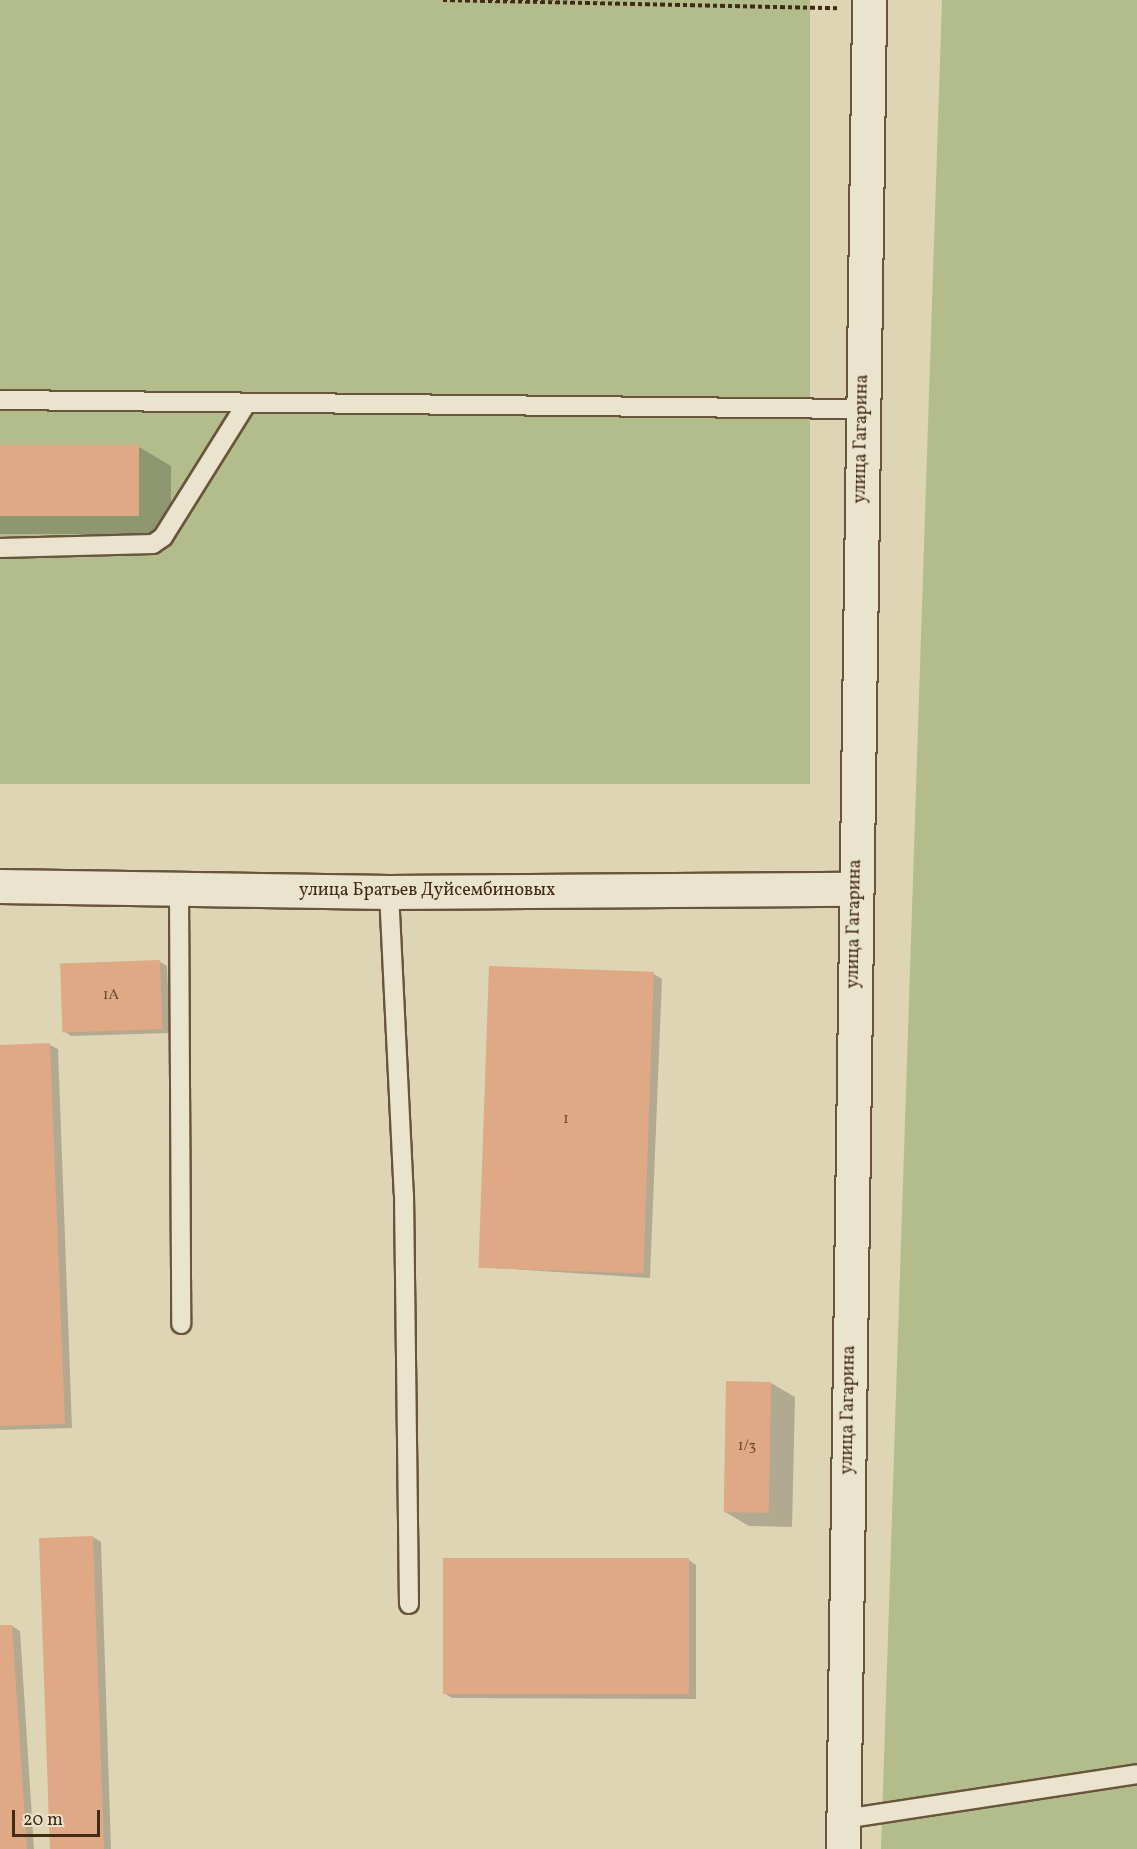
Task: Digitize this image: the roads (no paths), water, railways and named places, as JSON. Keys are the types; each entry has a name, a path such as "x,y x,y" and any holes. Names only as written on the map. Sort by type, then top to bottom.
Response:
{"street":[{"name":"улица Гагарина","path":"844,1834 855,890 869,4"},
{"name":"улица Братьев Дуйсембиновых","path":"0,886 388,892 855,890"}],"lane":[{"path":"0,400 863,409"},
{"path":"0,548 153,544 163,537 246,404"},
{"path":"180,890 181,1324"},
{"path":"388,892 404,1194 409,1604"},
{"path":"844,1834 1137,1774"}]}
